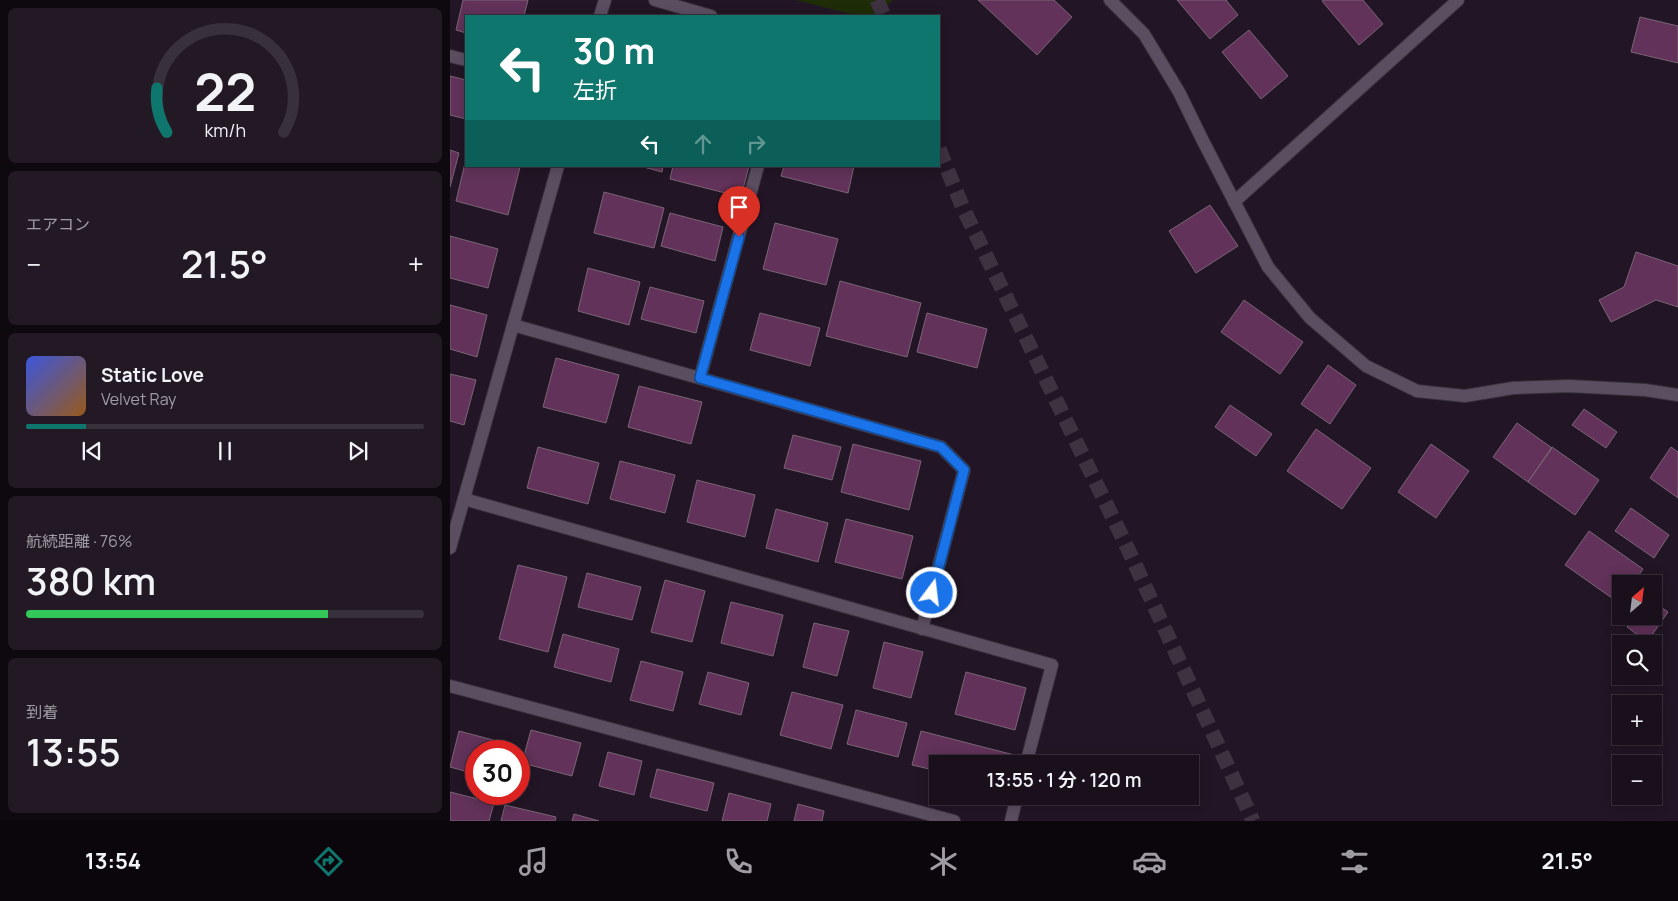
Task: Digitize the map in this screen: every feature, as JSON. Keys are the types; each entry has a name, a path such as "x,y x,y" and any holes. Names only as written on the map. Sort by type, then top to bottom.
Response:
{"street":[{"path":"600,15 605,0"},
{"path":"655,0 708,15"},
{"path":"1110,0 1144,34 1174,84 1268,266 1310,318 1366,366 1417,391 1465,396 1513,388 1569,386 1645,390 1678,395"},
{"path":"1234,202 1458,0"},
{"path":"450,56 465,60"},
{"path":"450,548 558,167"},
{"path":"700,378 758,167"},
{"path":"514,325 941,447 964,470 922,628"},
{"path":"464,499 1052,665 1028,755"},
{"path":"450,686 954,821"},
{"path":"1011,821 1015,805"}],"green space":[{"path":"795,0 893,0 877,15 855,15"}],"building":[{"path":"463,0 528,0 524,15 465,15 465,33 456,30"},
{"path":"978,0 1054,0 1072,17 1037,55"},
{"path":"1177,0 1226,0 1238,15 1210,39"},
{"path":"1363,0 1383,24 1359,45 1322,1"},
{"path":"1640,17 1678,26 1678,63 1631,52"},
{"path":"1249,30 1288,76 1261,99 1222,52"},
{"path":"450,76 465,80 465,119 450,115"},
{"path":"450,150 459,153 450,187"},
{"path":"465,163 465,167 520,167 508,215 456,201"},
{"path":"644,167 663,167 662,172"},
{"path":"673,167 749,167 741,197 670,179"},
{"path":"784,167 854,167 848,193 781,176"},
{"path":"604,192 664,208 654,248 594,233"},
{"path":"1210,205 1238,246 1196,273 1169,231"},
{"path":"670,213 723,227 715,261 661,246"},
{"path":"775,223 838,239 826,285 763,269"},
{"path":"450,236 498,249 488,288 450,278"},
{"path":"1636,252 1678,266 1678,307 1656,300 1611,322 1599,300 1624,287"},
{"path":"588,268 640,282 629,325 578,311"},
{"path":"840,281 921,303 907,357 826,336"},
{"path":"650,287 704,301 696,333 641,319"},
{"path":"1244,300 1303,342 1280,374 1221,332"},
{"path":"450,305 487,315 477,357 450,349"},
{"path":"760,313 820,328 810,366 750,350"},
{"path":"927,313 987,329 977,368 917,352"},
{"path":"556,358 619,375 606,423 543,407"},
{"path":"1328,365 1356,385 1330,424 1301,404"},
{"path":"450,374 476,380 464,425 450,421"},
{"path":"639,386 702,402 691,444 628,427"},
{"path":"1230,405 1272,434 1256,456 1215,427"},
{"path":"1584,409 1617,432 1606,448 1572,425"},
{"path":"1517,423 1552,448 1528,482 1493,457"},
{"path":"1316,429 1371,468 1342,509 1287,471"},
{"path":"793,435 841,447 832,480 784,468"},
{"path":"853,444 921,461 909,510 841,492"},
{"path":"1431,444 1469,471 1436,518 1398,492"},
{"path":"538,447 599,463 588,504 527,488"},
{"path":"1552,447 1599,480 1575,515 1528,482"},
{"path":"1671,447 1678,452 1678,498 1650,478"},
{"path":"620,461 675,475 665,513 610,499"},
{"path":"697,480 755,495 745,537 687,522"},
{"path":"1631,508 1669,535 1654,558 1615,531"},
{"path":"776,509 828,523 818,562 766,548"},
{"path":"846,519 913,536 902,579 835,562"},
{"path":"1589,531 1643,569 1639,575 1612,575 1612,598 1565,565"},
{"path":"518,565 567,577 548,652 499,639"},
{"path":"587,573 641,587 632,620 578,607"},
{"path":"665,580 705,591 692,642 651,632"},
{"path":"731,602 783,615 773,656 721,643"},
{"path":"1662,608 1668,612 1662,621"},
{"path":"814,623 849,631 837,676 803,667"},
{"path":"1628,625 1659,625 1652,635 1638,635 1627,627"},
{"path":"563,634 619,649 611,682 554,667"},
{"path":"884,642 923,652 911,698 873,688"},
{"path":"641,661 683,672 673,711 630,700"},
{"path":"708,672 749,683 741,715 699,704"},
{"path":"966,672 1026,688 1015,730 955,714"},
{"path":"792,692 843,705 831,749 780,735"},
{"path":"856,710 907,723 898,757 847,744"},
{"path":"531,730 581,743 572,776 530,765 530,740 528,740"},
{"path":"459,731 493,740 465,740 465,771 450,767"},
{"path":"921,731 1014,755 929,755 929,769 912,765"},
{"path":"608,752 642,761 634,795 599,786"},
{"path":"657,769 714,783 707,811 650,797"},
{"path":"450,792 465,796 465,805 493,805 489,821 450,821"},
{"path":"729,793 771,804 767,821 722,821"},
{"path":"798,804 824,811 822,821 794,821"},
{"path":"505,805 556,817 555,821 501,821"},
{"path":"574,814 599,821 572,821"}],"tunnel":[{"path":"877,0 884,15"},
{"path":"940,151 963,208 1128,549 1253,821"}],"route":[{"path":"739,237 700,378 941,447 964,470 932,593"}]}
